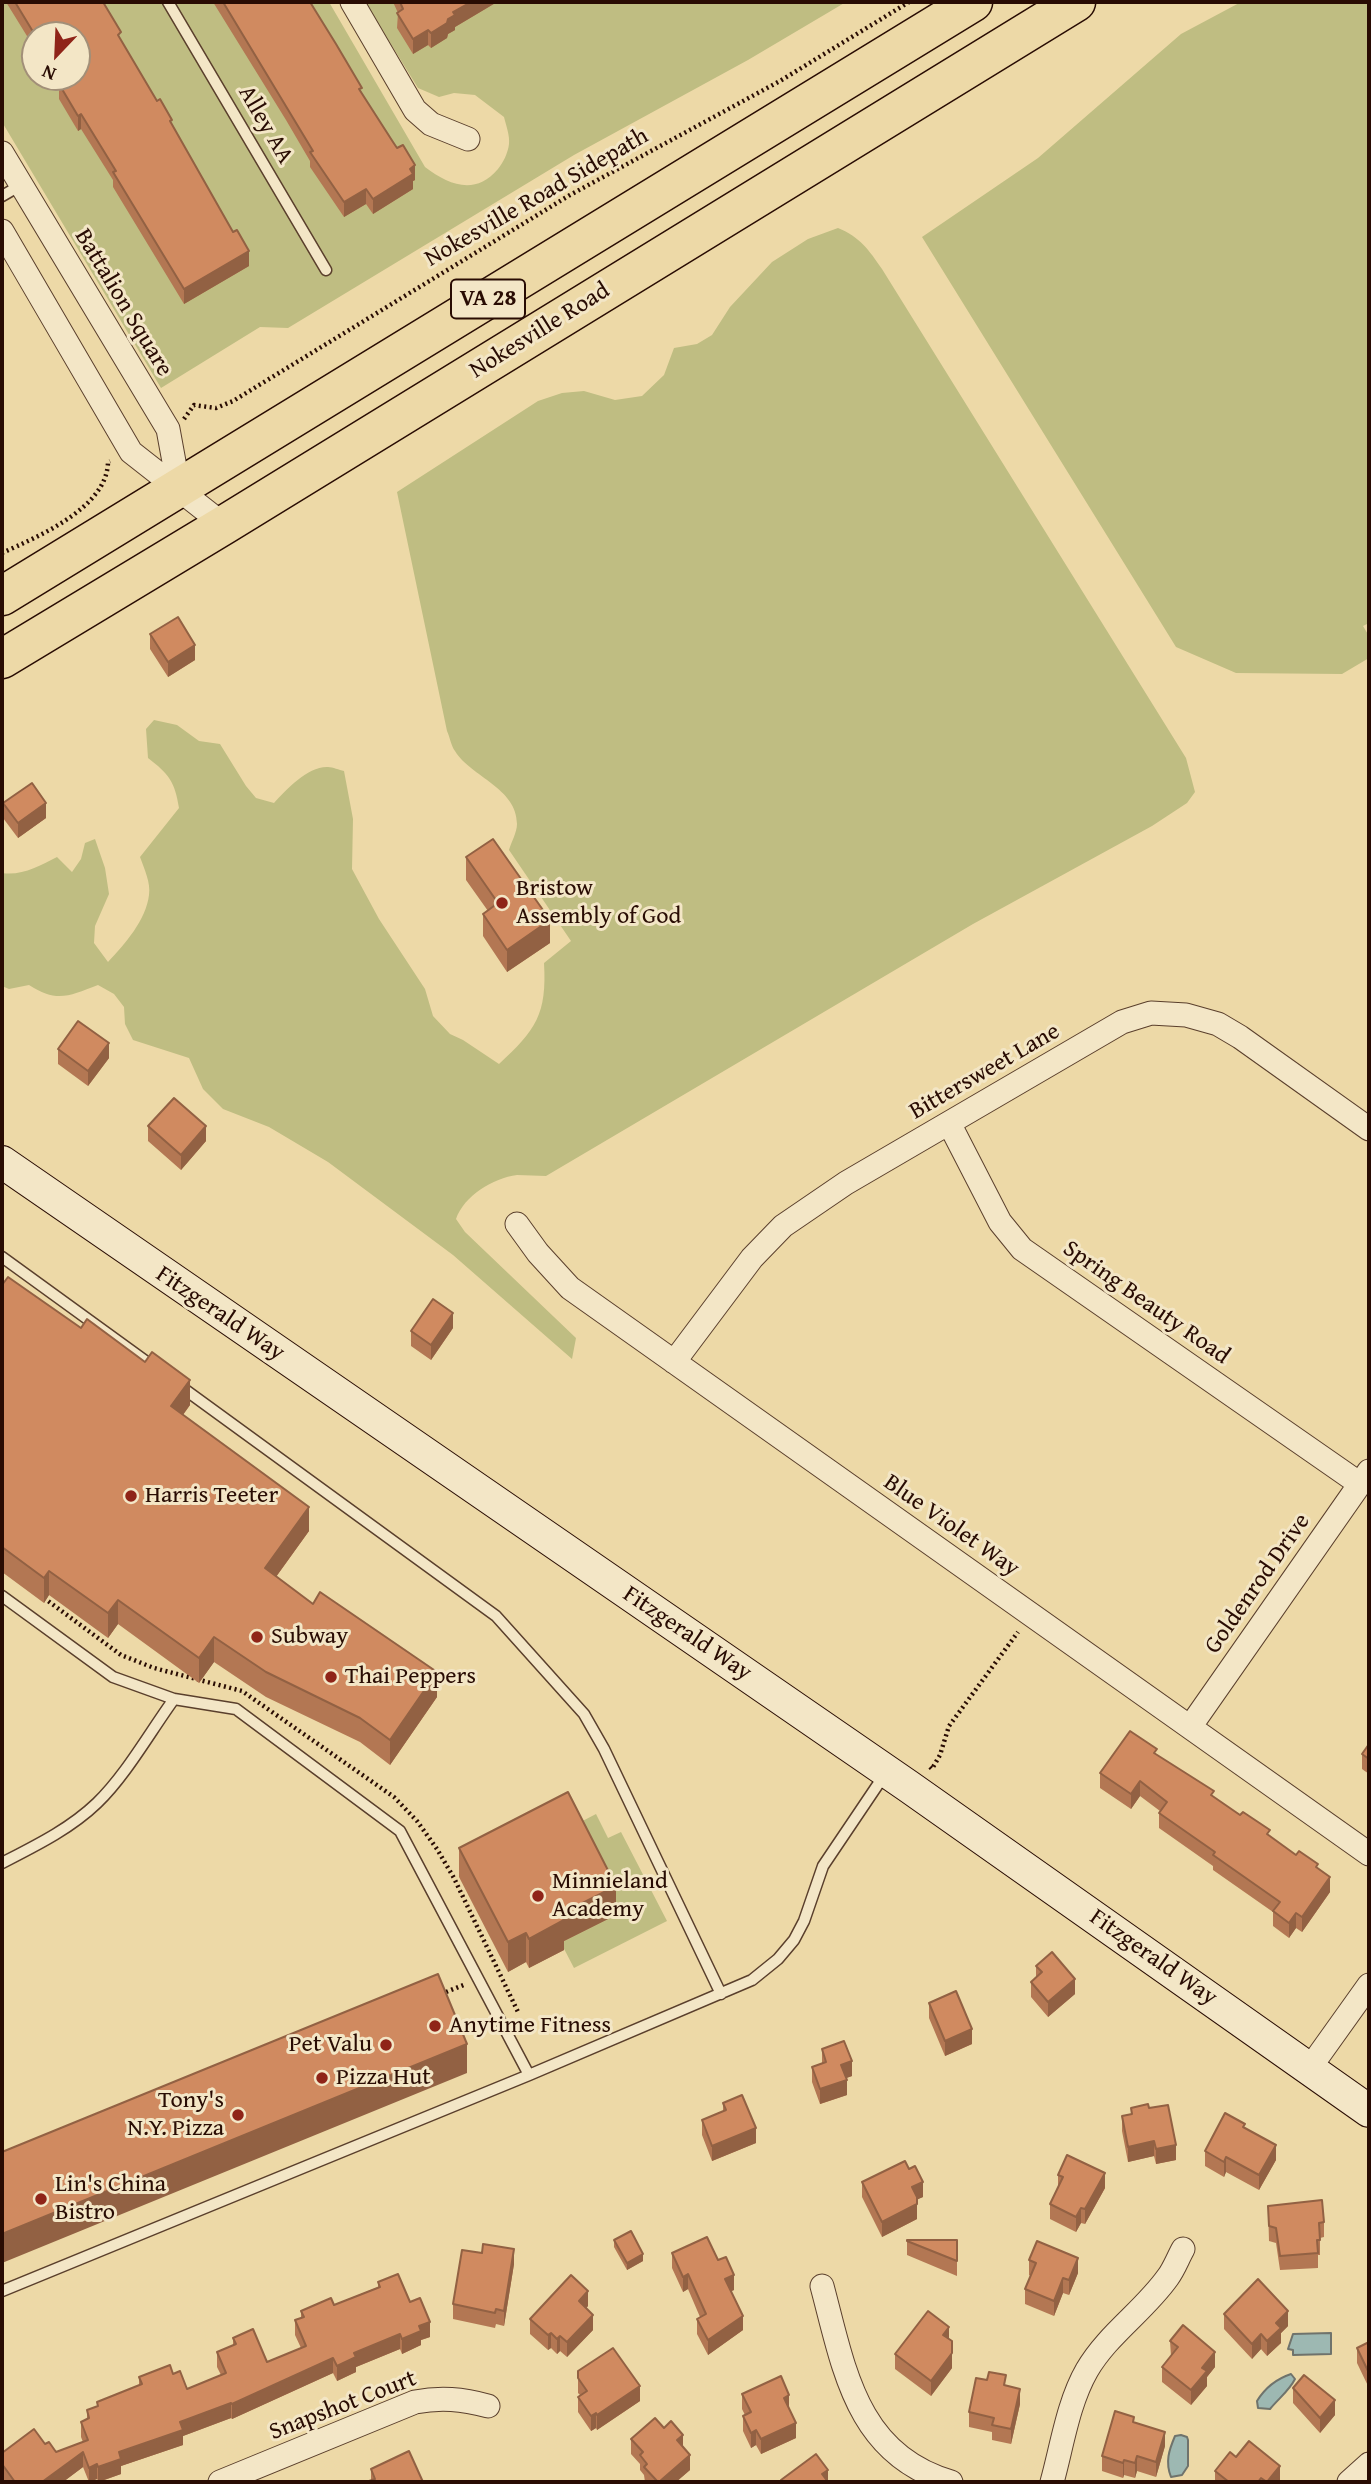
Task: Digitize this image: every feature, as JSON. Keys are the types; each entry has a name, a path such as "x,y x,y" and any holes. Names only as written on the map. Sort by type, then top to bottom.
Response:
{"highway":[{"name":"VA 28","path":"2,596 973,2"},
{"name":"Nokesville Road","path":"2,659 1076,2"}],"street":[{"path":"352,2 415,110 431,124 468,139"},
{"name":"Battalion Square","path":"2,153 11,191 168,429 179,489"},
{"path":"2,231 131,452 225,525"},
{"name":"Bittersweet Lane","path":"674,1362 752,1258 783,1226 846,1183 1122,1022 1151,1013 1186,1015 1217,1024 1240,1037 1369,1129"},
{"name":"Spring Beauty Road","path":"949,1123 1000,1222 1022,1249 1364,1478"},
{"name":"Fitzgerald Way","path":"7,1170 898,1778 1369,2111"},
{"name":"Blue Violet Way","path":"517,1224 538,1253 570,1288 1369,1854"},
{"name":"Goldenrod Drive","path":"1190,1727 1364,1478"},
{"path":"1309,2069 1369,1984"},
{"path":"1052,2482 1075,2399 1087,2370 1107,2342 1156,2293 1170,2275 1183,2249"},
{"path":"822,2286 848,2385 869,2424 890,2449 916,2466 951,2482"},
{"name":"Snapshot Court","path":"220,2482 415,2402 438,2398 464,2400 488,2406"},
{"path":"1349,2482 1369,2464"}],"lane":[{"name":"Alley AA","path":"168,2 326,270"},
{"path":"2,1257 159,1371"},
{"path":"170,1379 496,1616 544,1667 584,1714 604,1749 721,1994"},
{"path":"2,1597 113,1676 174,1699 236,1709 400,1831 529,2075"},
{"path":"2,1863 48,1839 98,1802 174,1699"},
{"path":"2,2291 529,2075 752,1980 778,1959 794,1940 804,1921 822,1866 898,1778"}],"path":[{"name":"Nokesville Road Sidepath","path":"187,417 194,405 216,408 233,401 570,195 780,81 909,2"},
{"path":"2,553 42,534 82,508 101,489 107,475 108,461 120,458"},
{"path":"898,1778 924,1763 932,1769 940,1755 949,1726 1031,1614"},
{"path":"440,1995 499,1971"}],"shaded area":[{"path":"2,2 329,2 425,167 453,183 471,185 489,177 505,158 509,141 504,117 475,95 454,93 439,97 418,88 365,2 846,2 748,60 574,155 288,328 260,327 161,388 2,122"},
{"path":"1241,2 1369,2 1369,623 1363,626 1369,636 1369,658 1342,674 1236,673 1176,647 922,237 1038,158 1181,34"},
{"path":"838,228 863,245 882,269 1186,758 1195,792 1187,803 1152,826 973,924 546,1176 508,1177 489,1184 472,1196 456,1219 465,1232 576,1338 572,1359 453,1255 328,1162 269,1127 223,1109 203,1089 189,1058 133,1040 125,1024 124,1007 114,994 98,985 63,996 48,994 29,985 9,989 2,986 2,873 23,872 57,857 72,872 81,859 85,843 95,839 105,868 109,894 95,926 94,943 108,962 134,931 147,904 149,886 140,857 179,808 170,779 148,758 146,729 154,720 177,725 199,741 220,744 256,798 274,803 313,770 328,767 344,771 353,819 352,869 379,919 425,989 433,1016 450,1034 499,1064 522,1041 536,1020 543,996 544,963 571,941 509,850 517,824 510,801 462,760 452,747 397,492 538,401 562,393 584,391 615,400 642,396 664,375 674,348 697,344 712,335 730,307 772,262 808,239"},
{"path":"596,1814 608,1838 621,1832 667,1921 574,1968 561,1943 571,1827"}],"water":[{"path":"1331,2333 1331,2354 1293,2355 1293,2350 1288,2349 1293,2334"},
{"path":"1291,2374 1295,2379 1293,2383 1270,2409 1258,2408 1257,2401 1267,2388"},
{"path":"1181,2435 1188,2440 1188,2466 1182,2475 1171,2477 1168,2466 1170,2451 1175,2436"}],"building":[{"path":"15,2 103,2 121,32 118,35 157,101 160,99 233,232 237,230 249,251 184,289 113,172 116,171 81,114 78,116 63,91 91,91 91,21 27,21"},
{"path":"223,2 310,2 362,88 359,89 393,142 397,148 403,145 415,165 410,169 413,174 373,199 366,189 344,202 310,152 313,151"},
{"path":"400,2 471,2 453,12 455,15 448,19 447,23 431,33 428,30 413,39 397,13 403,9"},
{"path":"178,617 195,645 168,662 150,634"},
{"path":"32,783 46,803 18,823 3,803"},
{"path":"493,839 550,920 507,950 483,914 498,903 466,857"},
{"path":"78,1021 109,1043 88,1071 58,1049"},
{"path":"174,1098 206,1126 181,1155 148,1126"},
{"name":"Harris Teeter","path":"8,1277 81,1328 87,1319 145,1362 152,1352 190,1380 171,1406 309,1507 265,1568 313,1604 320,1592 437,1672 390,1740 360,1718 266,1672 214,1637 199,1658 118,1600 108,1613 49,1571 44,1578 2,1547 2,1285"},
{"path":"433,1299 453,1313 431,1345 411,1331"},
{"path":"1130,1731 1157,1749 1154,1753 1214,1791 1211,1795 1240,1815 1243,1812 1270,1830 1267,1834 1296,1855 1299,1851 1318,1864 1316,1867 1330,1877 1302,1917 1296,1913 1289,1923 1273,1911 1280,1902 1159,1813 1167,1802 1140,1781 1131,1794 1100,1773"},
{"path":"1369,1744 1369,1759 1362,1754"},
{"name":"Minnieland Academy","path":"568,1792 616,1886 561,1914 564,1920 529,1939 526,1933 508,1942 459,1848"},
{"path":"1052,1952 1075,1979 1048,2002 1031,1982 1042,1972 1036,1966"},
{"path":"438,1974 467,2044 2,2234 2,2152"},
{"path":"956,1991 972,2029 945,2041 929,2003"},
{"path":"844,2041 852,2061 841,2065 847,2080 820,2089 812,2067 826,2062 822,2049"},
{"path":"742,2095 756,2128 712,2146 702,2120 726,2110 723,2103"},
{"path":"1148,2104 1149,2108 1168,2105 1176,2145 1156,2149 1154,2141 1128,2147 1122,2116 1132,2114 1131,2108"},
{"path":"1225,2113 1245,2124 1243,2127 1276,2145 1259,2175 1226,2157 1224,2162 1205,2151"},
{"path":"1067,2155 1105,2173 1085,2209 1081,2208 1076,2217 1050,2204 1063,2177 1058,2175"},
{"path":"905,2161 909,2169 915,2166 923,2182 912,2187 917,2204 882,2222 862,2182"},
{"path":"1322,2200 1324,2222 1319,2223 1318,2253 1280,2256 1276,2228 1269,2226 1268,2206"},
{"path":"631,2231 643,2254 627,2263 614,2240"},
{"path":"707,2237 718,2260 726,2257 734,2275 725,2279 743,2316 708,2340 697,2319 706,2314 688,2274 683,2277 672,2253"},
{"path":"957,2240 957,2261 907,2241"},
{"path":"1037,2241 1078,2258 1069,2280 1063,2278 1054,2301 1025,2289 1036,2263 1029,2260"},
{"path":"483,2244 514,2249 504,2311 496,2309 495,2313 453,2304 462,2250 482,2253"},
{"path":"398,2274 410,2302 420,2298 430,2322 419,2326 421,2331 402,2339 400,2334 354,2353 356,2357 337,2366 333,2358 232,2404 180,2422 183,2430 119,2452 121,2459 98,2467 97,2464 89,2468 83,2452 42,2482 15,2482 2,2464 2,2453 34,2429 45,2444 49,2442 56,2452 88,2440 81,2422 89,2418 87,2410 98,2406 97,2402 142,2384 139,2377 170,2365 173,2374 180,2371 187,2389 226,2373 217,2352 236,2344 233,2338 253,2329 267,2362 306,2346 295,2320 304,2317 301,2311 331,2298 334,2305 380,2287 378,2282"},
{"path":"571,2275 588,2291 579,2301 593,2315 567,2342 560,2336 557,2339 551,2333 548,2335 530,2319"},
{"path":"1258,2279 1288,2311 1276,2323 1281,2328 1267,2341 1261,2334 1252,2344 1224,2314"},
{"path":"928,2311 949,2327 943,2335 952,2341 952,2353 931,2381 895,2354"},
{"path":"1183,2325 1215,2352 1202,2368 1207,2371 1191,2390 1162,2367 1178,2347 1170,2341"},
{"path":"1369,2342 1369,2373 1357,2348"},
{"path":"613,2348 640,2386 597,2415 596,2413 591,2416 578,2397 587,2391 578,2378 578,2371"},
{"path":"989,2372 1006,2375 1004,2385 1020,2389 1011,2429 992,2425 994,2418 969,2412 976,2378 987,2380"},
{"path":"1304,2375 1335,2400 1320,2418 1293,2388"},
{"path":"781,2376 789,2395 784,2398 796,2423 761,2439 756,2430 751,2433 743,2416 751,2412 742,2394"},
{"path":"1115,2411 1134,2417 1133,2422 1165,2432 1156,2462 1137,2456 1135,2463 1124,2460 1123,2463 1102,2456"},
{"path":"655,2418 664,2428 671,2421 683,2435 677,2440 690,2455 659,2482 644,2467 647,2464 640,2455 643,2452 631,2439"},
{"path":"1249,2441 1280,2466 1267,2482 1261,2478 1258,2482 1229,2482 1215,2471 1230,2452 1236,2457"},
{"path":"409,2451 423,2482 366,2482 375,2479 371,2469"},
{"path":"816,2454 828,2470 822,2474 828,2482 781,2480"}],"place":[{"name":"Bristow Assembly of God","path":"502,903"},
{"name":"Harris Teeter","path":"131,1496"},
{"name":"Subway","path":"257,1637"},
{"name":"Thai Peppers","path":"331,1677"},
{"name":"Minnieland Academy","path":"538,1896"},
{"name":"Anytime Fitness","path":"435,2026"},
{"name":"Pet Valu","path":"386,2045"},
{"name":"Pizza Hut","path":"322,2078"},
{"name":"Tony's N.Y. Pizza","path":"238,2115"},
{"name":"Lin's China Bistro","path":"41,2199"}]}
